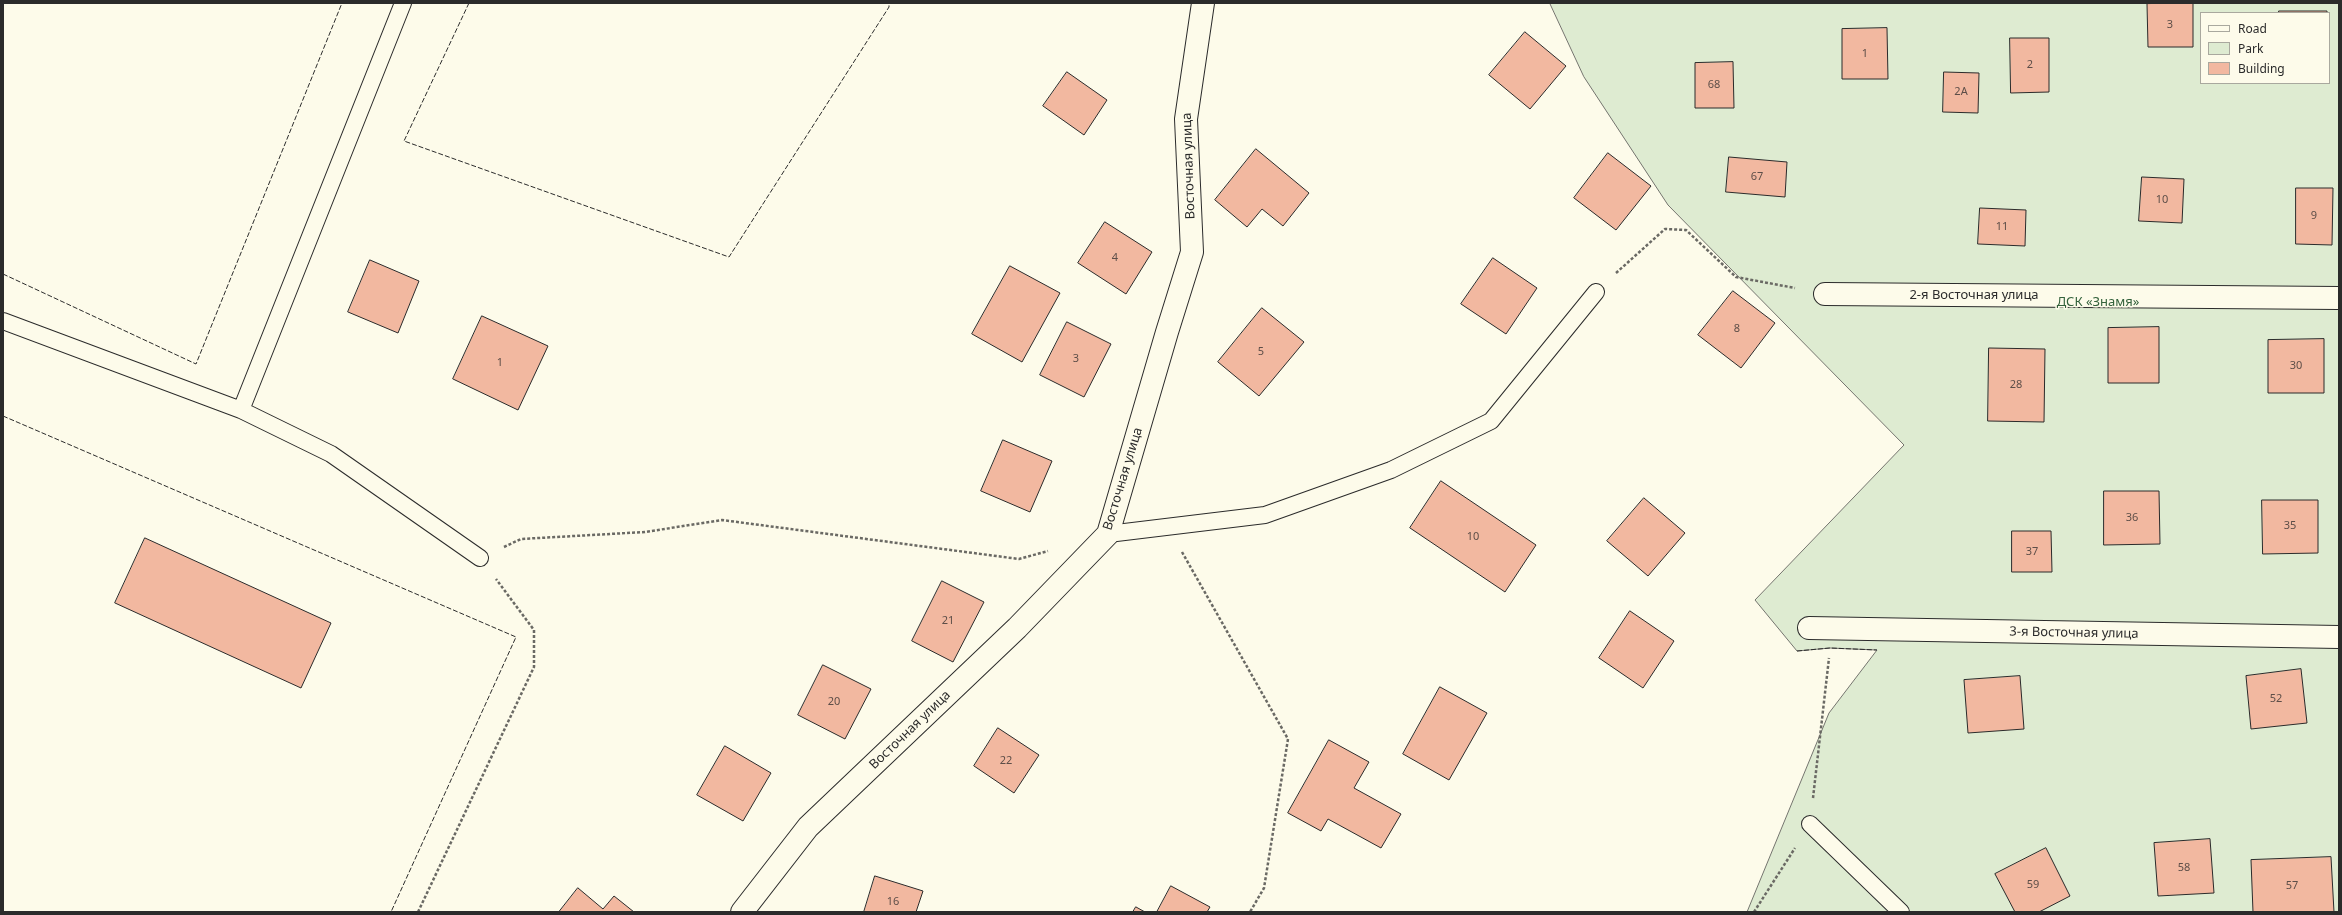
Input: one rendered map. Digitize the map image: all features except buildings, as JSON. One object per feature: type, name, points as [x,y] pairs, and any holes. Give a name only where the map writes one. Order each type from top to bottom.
[{"type":"street","name":"Восточная улица","points":[[742,912],[808,827],[1017,628],[1108,534],[1192,252],[1186,119],[1203,3]]},
{"type":"street","name":"2-я Восточная улица","points":[[1825,294],[2339,298]]},
{"type":"street","name":"3-я Восточная улица","points":[[1809,628],[2339,637]]},
{"type":"lane","points":[[241,410],[403,3]]},
{"type":"lane","points":[[1108,534],[1265,515],[1391,470],[1491,421],[1596,292]]},
{"type":"lane","points":[[3,321],[241,410],[331,454],[480,558]]},
{"type":"lane","points":[[1810,824],[1901,912]]},
{"type":"path","points":[[1596,292],[1665,229],[1686,230],[1736,277],[1825,294]]},
{"type":"path","points":[[418,912],[534,666],[534,630],[480,558],[521,539],[645,532],[722,520],[1019,559],[1056,549]]},
{"type":"path","points":[[1168,527],[1288,739],[1264,888],[1250,912]]},
{"type":"path","points":[[1754,912],[1810,824],[1832,628]]},
{"type":"green space","name":"ДСК «Знамя»","points":[[1550,3],[2339,3],[2339,912],[1747,912],[1829,713],[1877,650],[1830,648],[1797,651],[1755,600],[1904,445],[1668,205],[1584,77]]},
{"type":"fence","points":[[3,274],[196,364],[342,3]]},
{"type":"fence","points":[[469,3],[404,141],[729,257],[889,7],[889,3]]},
{"type":"fence","points":[[3,416],[516,637],[391,912]]},
{"type":"fence","points":[[1797,651],[1830,648],[1877,650]]}]
